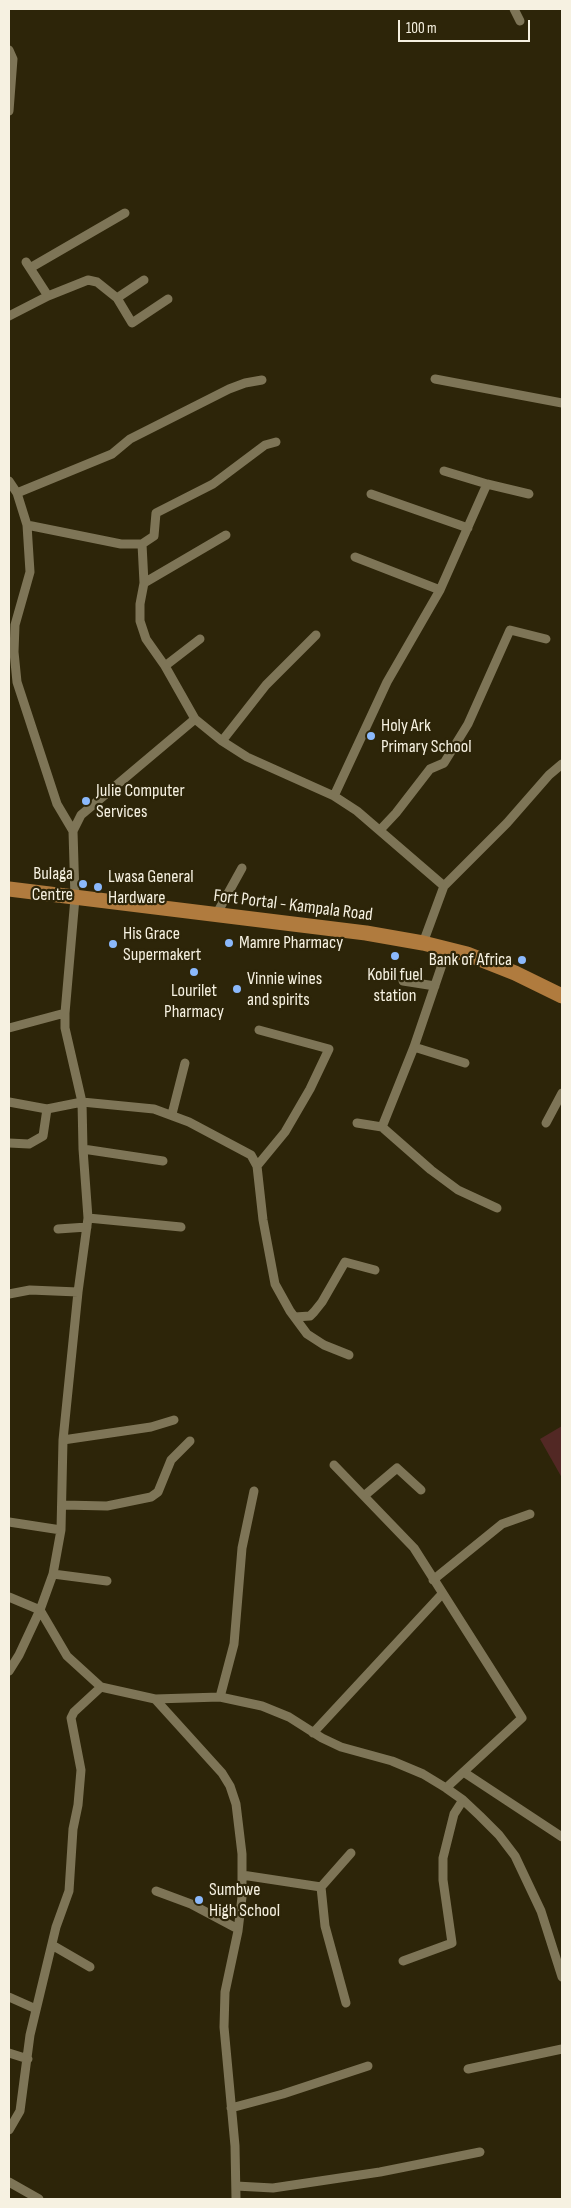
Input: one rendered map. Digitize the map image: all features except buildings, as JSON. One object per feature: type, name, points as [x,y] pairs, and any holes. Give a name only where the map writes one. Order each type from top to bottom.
[{"type":"main road","name":"Fort Portal - Kampala Road","points":[[9,889],[366,933],[423,943],[468,954],[515,972],[562,996]]},
{"type":"street","points":[[514,9],[520,21]]},
{"type":"street","points":[[9,50],[13,59],[9,111]]},
{"type":"street","points":[[48,296],[28,265],[125,213]]},
{"type":"street","points":[[9,316],[48,296],[93,280],[117,298],[132,323],[168,300]]},
{"type":"street","points":[[117,298],[144,280]]},
{"type":"street","points":[[435,379],[562,402]]},
{"type":"street","points":[[17,493],[112,454],[130,439],[229,389],[245,383],[262,380]]},
{"type":"street","points":[[27,525],[121,544],[142,544],[154,536],[156,513],[213,484],[265,445],[276,442]]},
{"type":"street","points":[[444,471],[530,494]]},
{"type":"street","points":[[9,481],[17,493],[27,525],[30,572],[15,625],[11,653],[17,682],[57,804],[73,831]]},
{"type":"street","points":[[334,796],[387,682],[440,590],[487,484]]},
{"type":"street","points":[[371,494],[468,528]]},
{"type":"street","points":[[144,583],[226,535]]},
{"type":"street","points":[[142,544],[144,583],[140,604],[140,621],[146,639],[165,666],[195,719],[222,741],[278,772],[334,796],[357,811],[444,886]]},
{"type":"street","points":[[355,557],[440,590]]},
{"type":"street","points":[[380,830],[396,813],[430,769],[444,763],[468,724],[510,630],[546,639]]},
{"type":"street","points":[[222,741],[266,685],[316,635]]},
{"type":"street","points":[[165,666],[200,639]]},
{"type":"street","points":[[9,1671],[19,1655],[40,1610],[53,1574],[61,1530],[63,1440],[78,1292],[88,1223],[82,1148],[82,1102],[65,1028],[75,898],[73,831],[81,815],[195,719]]},
{"type":"street","points":[[423,943],[444,886],[507,823],[549,775],[562,764]]},
{"type":"street","points":[[216,915],[242,868]]},
{"type":"street","points":[[382,1127],[414,1047],[447,950]]},
{"type":"street","points":[[403,981],[435,986]]},
{"type":"street","points":[[9,1028],[65,1013]]},
{"type":"street","points":[[257,1166],[285,1132],[310,1089],[329,1049],[258,1030]]},
{"type":"street","points":[[414,1047],[465,1063]]},
{"type":"street","points":[[172,1114],[185,1063]]},
{"type":"street","points":[[546,1123],[562,1092]]},
{"type":"street","points":[[9,1102],[47,1109],[82,1102],[145,1107],[172,1114],[230,1142],[251,1155],[257,1166],[271,1268],[275,1284],[307,1334],[324,1345],[349,1355]]},
{"type":"street","points":[[9,1143],[29,1144],[43,1136],[47,1109]]},
{"type":"street","points":[[357,1123],[382,1127],[458,1190],[497,1208]]},
{"type":"street","points":[[82,1148],[163,1161]]},
{"type":"street","points":[[58,1229],[88,1223],[181,1227]]},
{"type":"street","points":[[295,1317],[310,1316],[314,1312],[322,1302],[345,1262],[351,1262],[375,1270]]},
{"type":"street","points":[[9,1294],[30,1290],[78,1292]]},
{"type":"street","points":[[63,1440],[152,1427],[174,1420]]},
{"type":"street","points":[[62,1505],[107,1506],[152,1497],[158,1492],[172,1460],[190,1441]]},
{"type":"street","points":[[334,1465],[414,1548],[522,1718],[465,1773],[446,1788]]},
{"type":"street","points":[[364,1496],[397,1468],[421,1490]]},
{"type":"street","points":[[220,1697],[234,1644],[242,1548],[254,1492]]},
{"type":"street","points":[[433,1580],[502,1524],[530,1514]]},
{"type":"street","points":[[9,1522],[61,1530]]},
{"type":"street","points":[[53,1574],[107,1581]]},
{"type":"street","points":[[313,1732],[442,1594]]},
{"type":"street","points":[[9,1597],[40,1610],[67,1656],[101,1687],[155,1699],[220,1697],[262,1706],[289,1718],[341,1747],[392,1761],[423,1774],[446,1788],[463,1800],[499,1835],[515,1856],[541,1911],[562,1976]]},
{"type":"street","points":[[9,1652],[19,1655]]},
{"type":"street","points":[[9,2130],[20,2112],[30,2035],[52,1945],[69,1891],[73,1829],[78,1805],[81,1770],[71,1718],[74,1712],[101,1687]]},
{"type":"street","points":[[155,1699],[222,1773],[230,1786],[238,1818],[242,1875],[238,1928],[225,1992],[224,2026],[235,2146],[236,2199]]},
{"type":"street","points":[[465,1773],[562,1837]]},
{"type":"street","points":[[403,1960],[452,1943],[443,1880],[443,1858],[454,1814],[463,1800]]},
{"type":"street","points":[[346,2003],[325,1926],[321,1887],[350,1853]]},
{"type":"street","points":[[242,1875],[321,1887]]},
{"type":"street","points":[[156,1891],[191,1904],[238,1928]]},
{"type":"street","points":[[52,1945],[90,1967]]},
{"type":"street","points":[[9,1997],[36,2009]]},
{"type":"street","points":[[468,2069],[562,2049]]},
{"type":"street","points":[[9,2054],[28,2059]]},
{"type":"street","points":[[231,2108],[283,2094],[368,2066]]},
{"type":"street","points":[[236,2186],[273,2188],[380,2172],[480,2152]]},
{"type":"street","points":[[9,2182],[39,2199]]},
{"type":"shaded area","points":[[562,1426],[562,1478],[540,1439]]},
{"type":"place","name":"Holy Ark Primary School","points":[[371,736]]},
{"type":"place","name":"Julie Computer Services","points":[[86,801]]},
{"type":"place","name":"Bulaga Centre","points":[[83,884]]},
{"type":"place","name":"Lwasa General Hardware","points":[[98,887]]},
{"type":"place","name":"Mamre Pharmacy","points":[[229,943]]},
{"type":"place","name":"His Grace Supermakert","points":[[113,944]]},
{"type":"place","name":"Kobil fuel station","points":[[395,956]]},
{"type":"place","name":"Bank of Africa","points":[[522,960]]},
{"type":"place","name":"Lourilet Pharmacy","points":[[194,972]]},
{"type":"place","name":"Vinnie wines and spirits","points":[[237,989]]},
{"type":"place","name":"Sumbwe High School","points":[[199,1900]]}]
